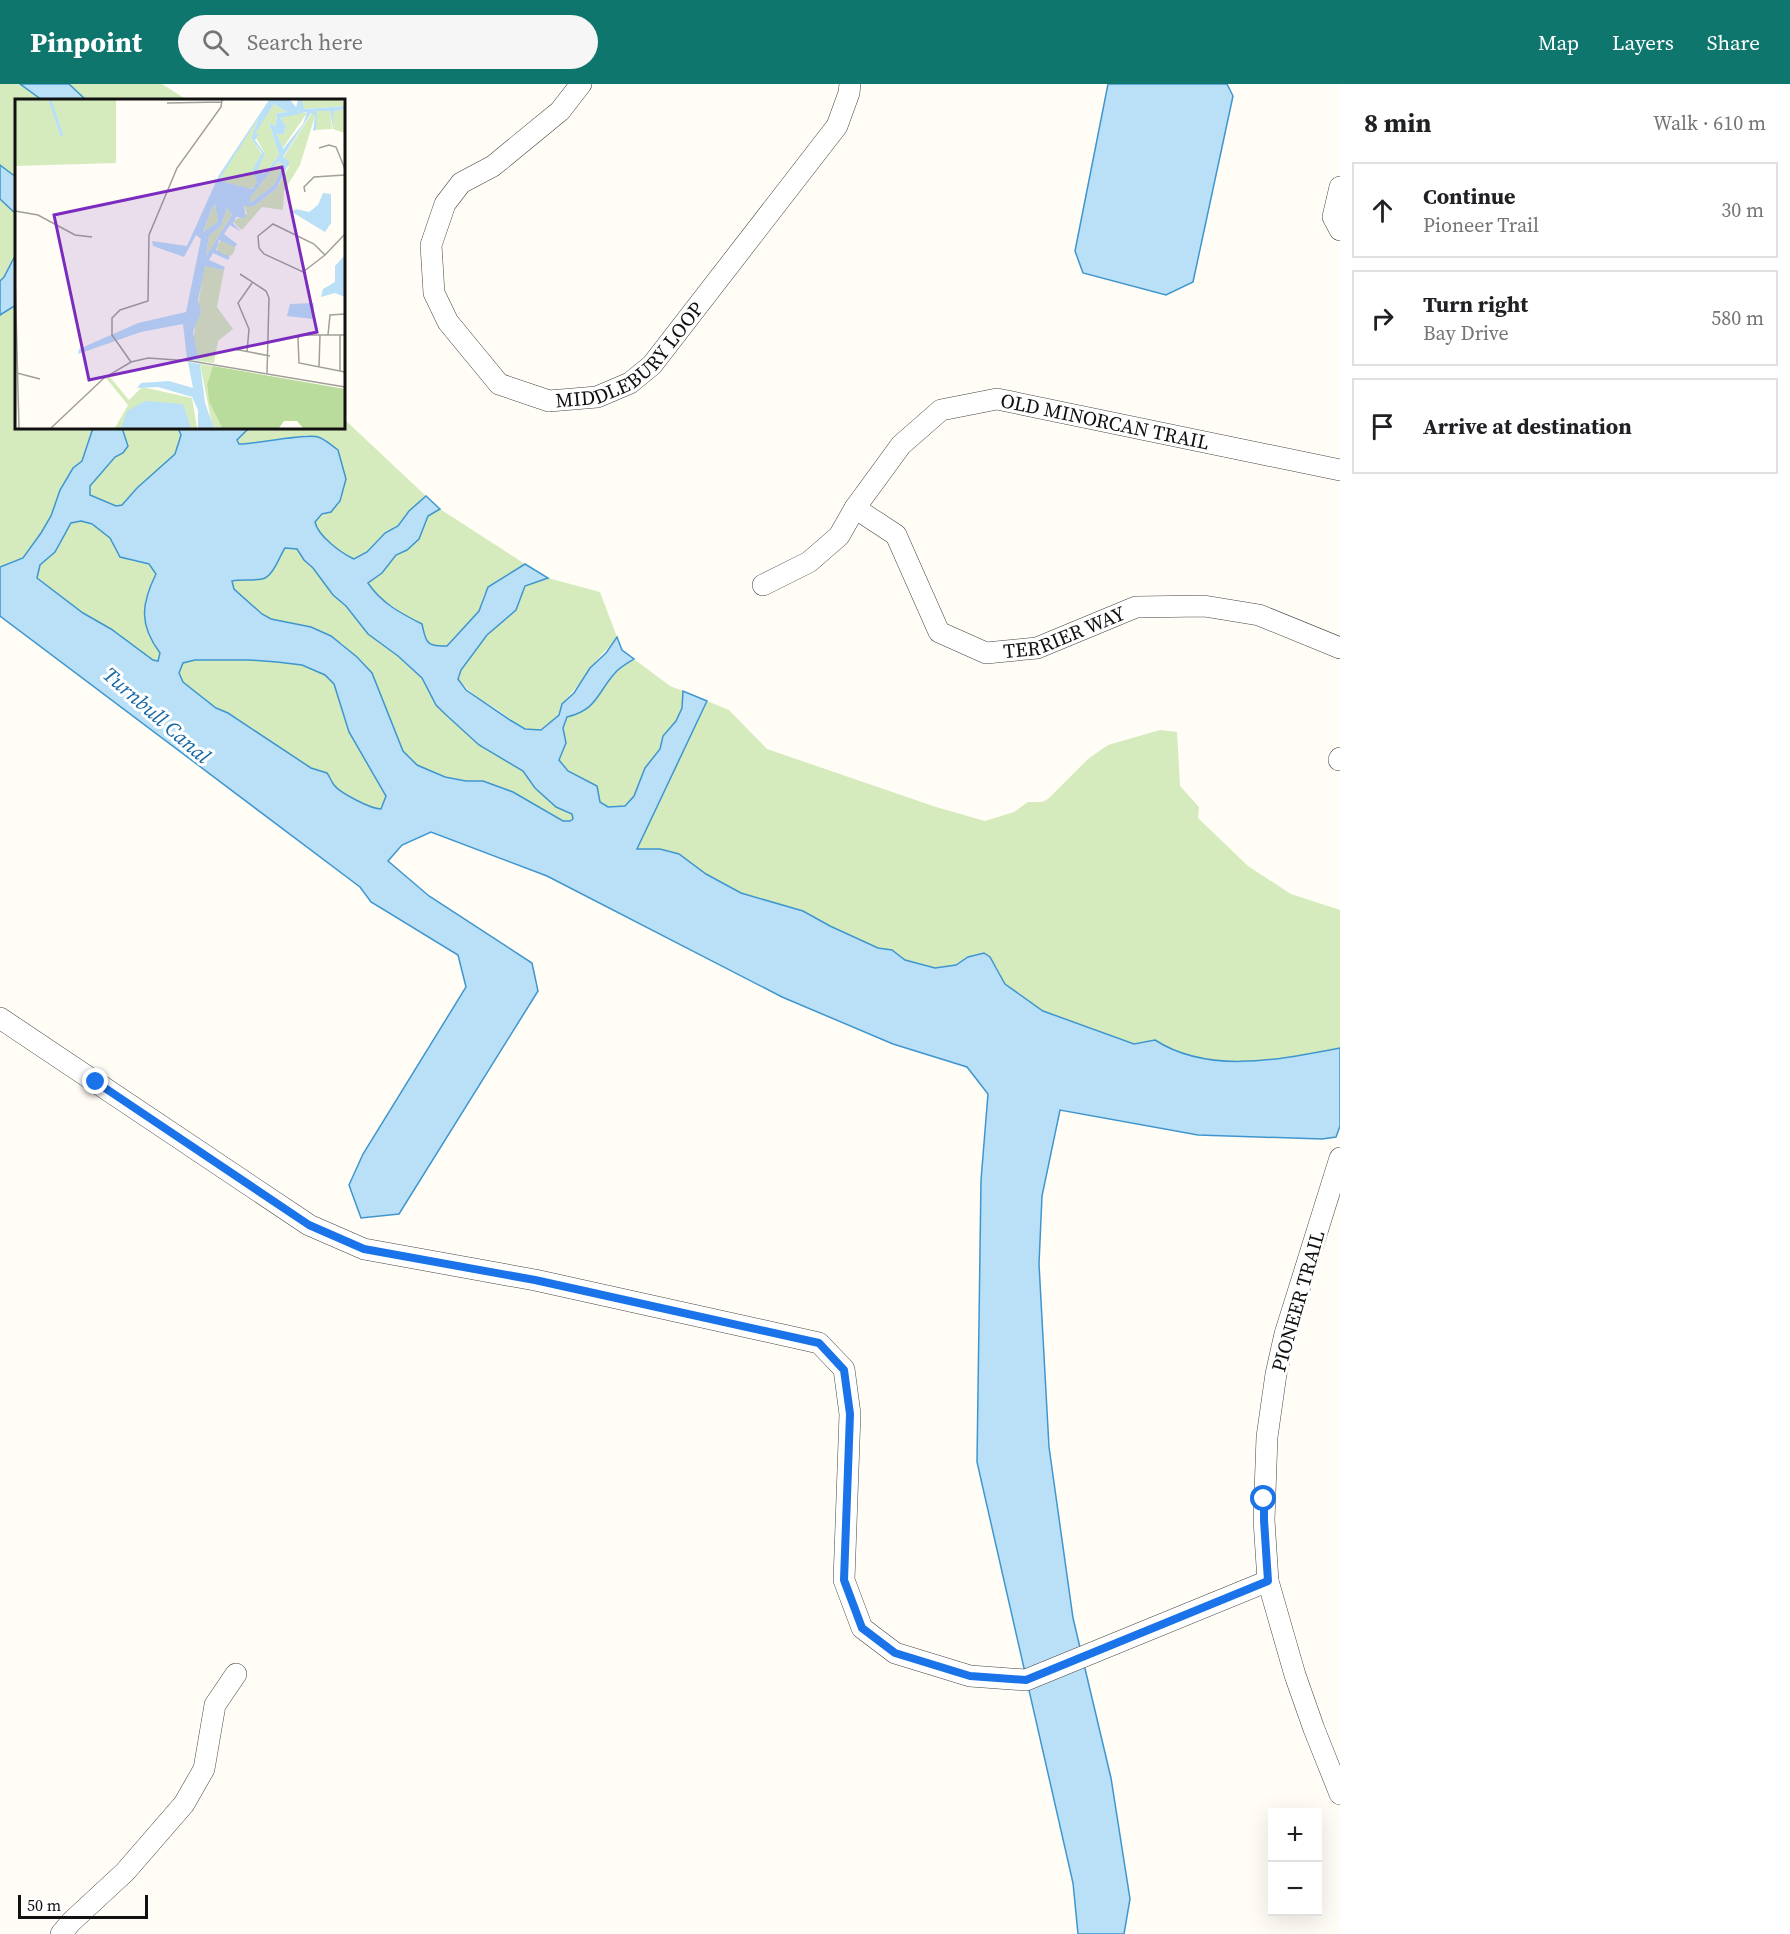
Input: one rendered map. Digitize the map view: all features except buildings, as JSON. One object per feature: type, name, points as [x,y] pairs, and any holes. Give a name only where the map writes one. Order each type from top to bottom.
[{"type":"street","name":"MIDDLEBURY LOOP","points":[[581,84],[560,111],[493,166],[461,183],[445,204],[430,245],[434,293],[448,322],[499,384],[549,401],[597,397],[630,382],[652,365],[837,126],[850,84]]},
{"type":"street","points":[[1340,187],[1333,218],[1340,230]]},
{"type":"street","name":"OLD MINORCAN TRAIL","points":[[763,585],[809,562],[839,536],[855,508],[901,445],[941,410],[997,399],[1340,470]]},
{"type":"street","name":"TERRIER WAY","points":[[855,508],[896,535],[939,632],[986,653],[1037,648],[1136,607],[1203,606],[1259,615],[1340,648]]},
{"type":"street","points":[[0,1017],[309,1225],[364,1249],[535,1280],[819,1343],[844,1370],[850,1414],[844,1580],[862,1628],[895,1653],[970,1676],[1026,1680],[1268,1581]]},
{"type":"street","name":"PIONEER TRAIL","points":[[1340,1158],[1285,1334],[1276,1374],[1267,1437],[1264,1520],[1268,1581],[1299,1686],[1340,1794]]},
{"type":"street","points":[[61,1934],[125,1872],[184,1804],[204,1769],[215,1705],[236,1674]]},
{"type":"green space","points":[[0,84],[20,84],[41,99],[15,99],[15,176],[0,165]]},
{"type":"green space","points":[[69,84],[162,84],[185,99],[85,99]]},
{"type":"green space","points":[[0,199],[15,213],[15,250],[11,267],[0,281]]},
{"type":"green space","points":[[15,306],[15,429],[93,429],[82,461],[73,468],[60,490],[51,516],[41,533],[23,558],[0,567],[0,315]]},
{"type":"green space","points":[[345,420],[426,496],[409,511],[398,526],[385,533],[367,552],[354,559],[325,538],[315,522],[340,501],[346,479],[308,435],[269,442],[238,444],[237,441],[248,429],[345,429]]},
{"type":"green space","points":[[123,429],[178,429],[181,435],[175,454],[137,488],[122,505],[116,506],[90,495],[90,486],[115,457],[123,453]]},
{"type":"green space","points":[[440,509],[525,564],[484,594],[479,611],[447,647],[436,647],[429,643],[408,617],[375,594],[368,583],[382,573],[396,555],[407,550],[419,539],[428,516]]},
{"type":"green space","points":[[81,521],[92,525],[108,536],[116,551],[134,562],[146,564],[156,574],[147,595],[144,614],[148,633],[160,653],[158,661],[153,660],[111,629],[83,613],[37,578],[40,565],[55,552],[71,523]]},
{"type":"green space","points":[[285,548],[297,549],[333,595],[346,606],[368,634],[398,656],[422,678],[436,705],[444,713],[479,745],[523,771],[535,788],[556,807],[572,814],[573,819],[563,821],[513,792],[483,781],[445,777],[417,765],[403,751],[372,673],[343,644],[311,627],[271,619],[234,589],[231,582],[261,579],[269,575]]},
{"type":"green space","points":[[548,578],[600,592],[617,637],[564,702],[552,723],[536,731],[525,729],[515,723],[473,693],[458,678],[461,670],[487,635],[516,610],[525,586]]},
{"type":"green space","points":[[634,659],[670,686],[683,691],[682,708],[676,722],[663,736],[660,749],[645,768],[634,796],[625,806],[608,807],[600,802],[597,786],[568,771],[559,759],[566,743],[563,729],[567,717],[577,714],[590,705],[617,671]]},
{"type":"green space","points":[[195,660],[277,662],[302,665],[325,675],[334,684],[349,732],[386,796],[381,809],[342,792],[334,785],[327,773],[311,768],[228,713],[216,708],[183,682],[179,673],[183,663]]},
{"type":"green space","points":[[707,701],[729,710],[767,749],[936,807],[985,821],[1014,812],[1028,802],[1042,802],[1048,799],[1088,759],[1108,745],[1160,730],[1177,732],[1180,786],[1199,807],[1198,818],[1248,866],[1291,894],[1340,910],[1340,1048],[1270,1060],[1222,1061],[1198,1058],[1176,1051],[1155,1040],[1134,1044],[1043,1011],[1005,984],[996,966],[968,957],[956,965],[935,968],[905,960],[892,950],[878,948],[803,911],[741,893],[706,874],[679,854],[636,849]]},
{"type":"water","points":[[20,84],[69,84],[85,99],[41,99]]},
{"type":"water","points":[[1108,84],[1227,84],[1233,96],[1193,282],[1166,295],[1083,273],[1075,251]]},
{"type":"water","points":[[0,165],[15,176],[15,213],[0,199]]},
{"type":"water","points":[[15,256],[15,306],[0,315],[0,281]]},
{"type":"water","name":"Turnbull Canal","points":[[93,429],[122,429],[128,446],[123,453],[115,457],[90,486],[90,495],[116,506],[122,505],[137,488],[175,454],[181,435],[178,429],[248,429],[237,440],[239,444],[304,436],[321,438],[338,450],[346,479],[340,501],[331,512],[322,514],[315,522],[325,538],[354,559],[367,552],[385,533],[398,526],[409,511],[426,496],[440,509],[428,516],[419,539],[407,550],[396,555],[382,573],[368,583],[386,602],[422,624],[426,639],[430,644],[447,646],[479,611],[488,587],[525,564],[548,578],[525,586],[516,610],[487,635],[461,670],[458,679],[466,690],[525,729],[541,730],[559,715],[562,704],[574,693],[590,668],[606,653],[617,637],[622,650],[634,659],[617,671],[591,705],[567,717],[563,728],[566,743],[559,760],[568,771],[597,786],[600,802],[608,807],[625,806],[634,796],[645,768],[660,749],[663,736],[676,721],[682,708],[683,691],[707,701],[637,849],[660,849],[679,854],[706,874],[741,893],[803,911],[878,948],[892,950],[905,960],[935,968],[956,965],[968,957],[984,953],[990,957],[1005,984],[1043,1011],[1134,1044],[1155,1040],[1176,1051],[1198,1058],[1222,1061],[1270,1060],[1340,1048],[1340,1126],[1336,1137],[1322,1139],[1198,1135],[1060,1110],[1042,1196],[1039,1264],[1049,1447],[1073,1618],[1111,1778],[1130,1899],[1124,1934],[1078,1934],[1073,1883],[977,1462],[981,1180],[988,1094],[967,1067],[893,1044],[782,997],[547,876],[431,832],[402,845],[388,861],[429,896],[532,963],[538,991],[399,1214],[361,1218],[349,1185],[363,1154],[466,987],[458,955],[371,902],[360,887],[0,616],[0,567],[23,558],[51,516],[60,490],[73,468],[82,461]],"holes":[[[81,521],[92,524],[110,538],[120,557],[149,564],[156,574],[147,595],[144,614],[148,633],[160,653],[158,661],[153,660],[111,629],[83,613],[37,578],[40,565],[55,552],[71,523]],[[285,548],[297,549],[333,595],[346,606],[368,634],[398,656],[422,678],[436,705],[444,713],[479,745],[523,771],[535,788],[556,807],[572,814],[573,819],[563,821],[513,792],[483,781],[445,777],[417,765],[403,751],[372,673],[357,657],[331,636],[311,627],[271,619],[234,589],[232,581],[258,580],[269,575]],[[195,660],[277,662],[302,665],[325,675],[334,684],[349,732],[386,796],[381,809],[349,796],[334,785],[327,773],[311,768],[228,713],[216,708],[183,682],[179,673],[183,663]]]},
{"type":"route","points":[[96,1082],[309,1225],[364,1249],[535,1280],[819,1343],[844,1370],[850,1414],[844,1580],[862,1628],[895,1653],[970,1676],[1026,1680],[1268,1581],[1264,1499]]}]
